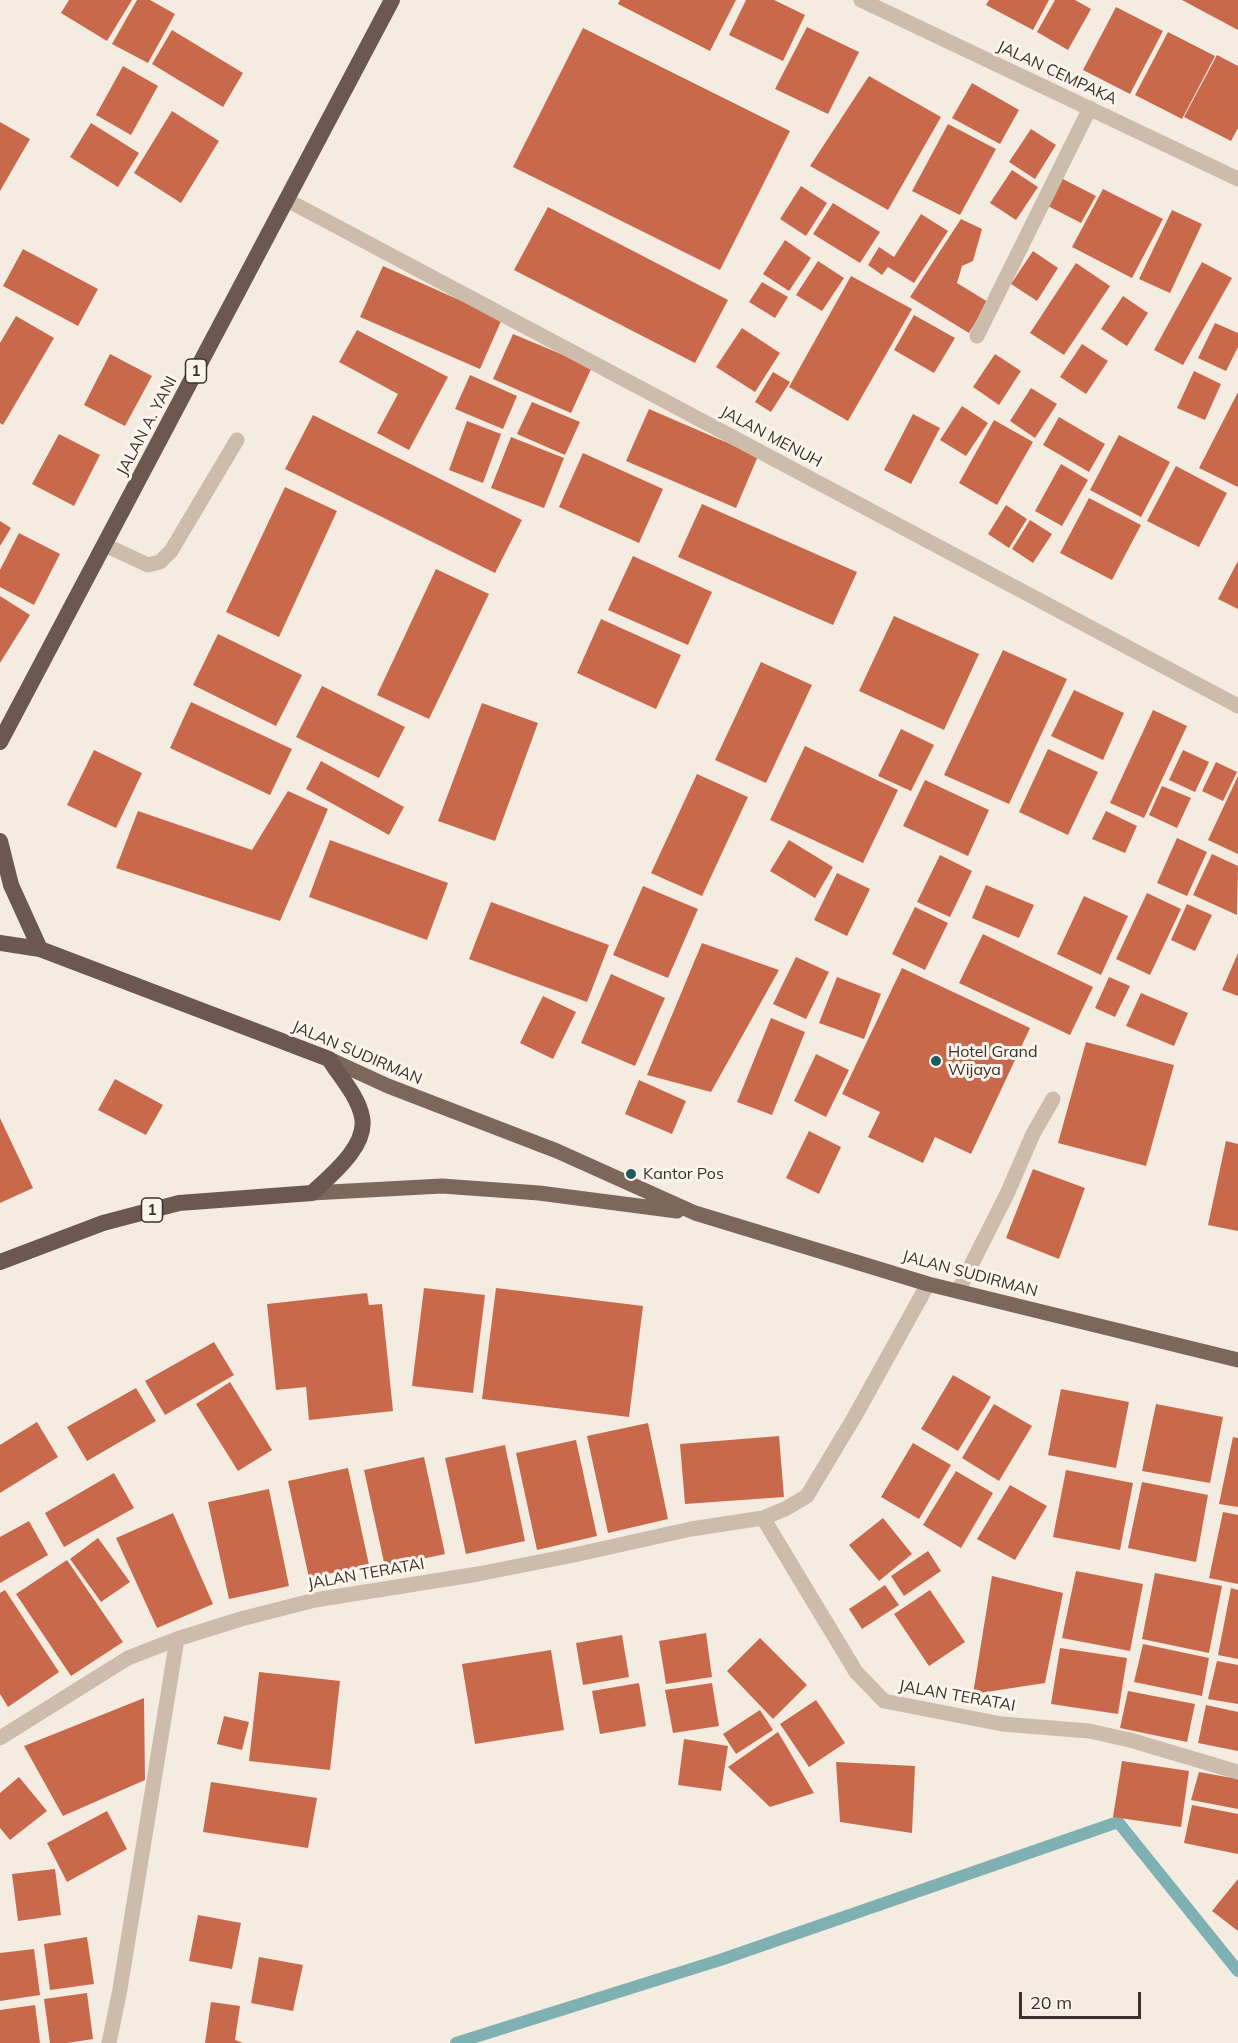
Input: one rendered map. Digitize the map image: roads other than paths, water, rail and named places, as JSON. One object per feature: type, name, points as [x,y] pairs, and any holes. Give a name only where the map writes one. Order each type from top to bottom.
[{"type":"highway","name":"JALAN A. YANI","points":[[0,742],[287,200],[387,2]]},
{"type":"highway","points":[[0,841],[11,885],[40,949]]},
{"type":"highway","name":"JALAN SUDIRMAN","points":[[0,943],[40,949],[329,1059]]},
{"type":"highway","points":[[312,1193],[350,1156],[363,1129],[363,1118],[357,1102],[329,1059]]},
{"type":"highway","name":"JALAN SUDIRMAN","points":[[0,1262],[53,1240],[103,1223],[179,1203],[312,1193]]},
{"type":"main road","name":"JALAN SUDIRMAN","points":[[329,1059],[388,1086],[557,1151],[695,1213],[928,1284],[1238,1360]]},
{"type":"main road","name":"JALAN SUDIRMAN","points":[[312,1193],[442,1186],[539,1193],[695,1213]]},
{"type":"street","name":"JALAN CEMPAKA","points":[[861,0],[1238,179]]},
{"type":"street","points":[[977,336],[1090,108]]},
{"type":"street","name":"JALAN MENUH","points":[[287,200],[1238,706]]},
{"type":"street","points":[[105,545],[148,565],[160,562],[171,551],[237,440]]},
{"type":"street","points":[[958,1291],[1007,1194],[1033,1134],[1053,1099]]},
{"type":"street","name":"JALAN TERATAI","points":[[0,1738],[128,1658],[177,1639],[241,1619],[315,1600],[478,1574],[691,1529],[763,1518],[785,1509],[807,1496],[855,1416],[928,1284]]},
{"type":"street","name":"JALAN TERATAI","points":[[763,1518],[856,1671],[884,1701],[1002,1724],[1089,1731],[1130,1740],[1238,1772]]},
{"type":"street","points":[[109,2043],[120,1989],[177,1639]]},
{"type":"waterway","points":[[456,2043],[720,1960],[1118,1822],[1238,1971]]},
{"type":"place","name":"Hotel Grand Wijaya","points":[[936,1061]]},
{"type":"place","name":"Kantor Pos","points":[[631,1174]]}]
